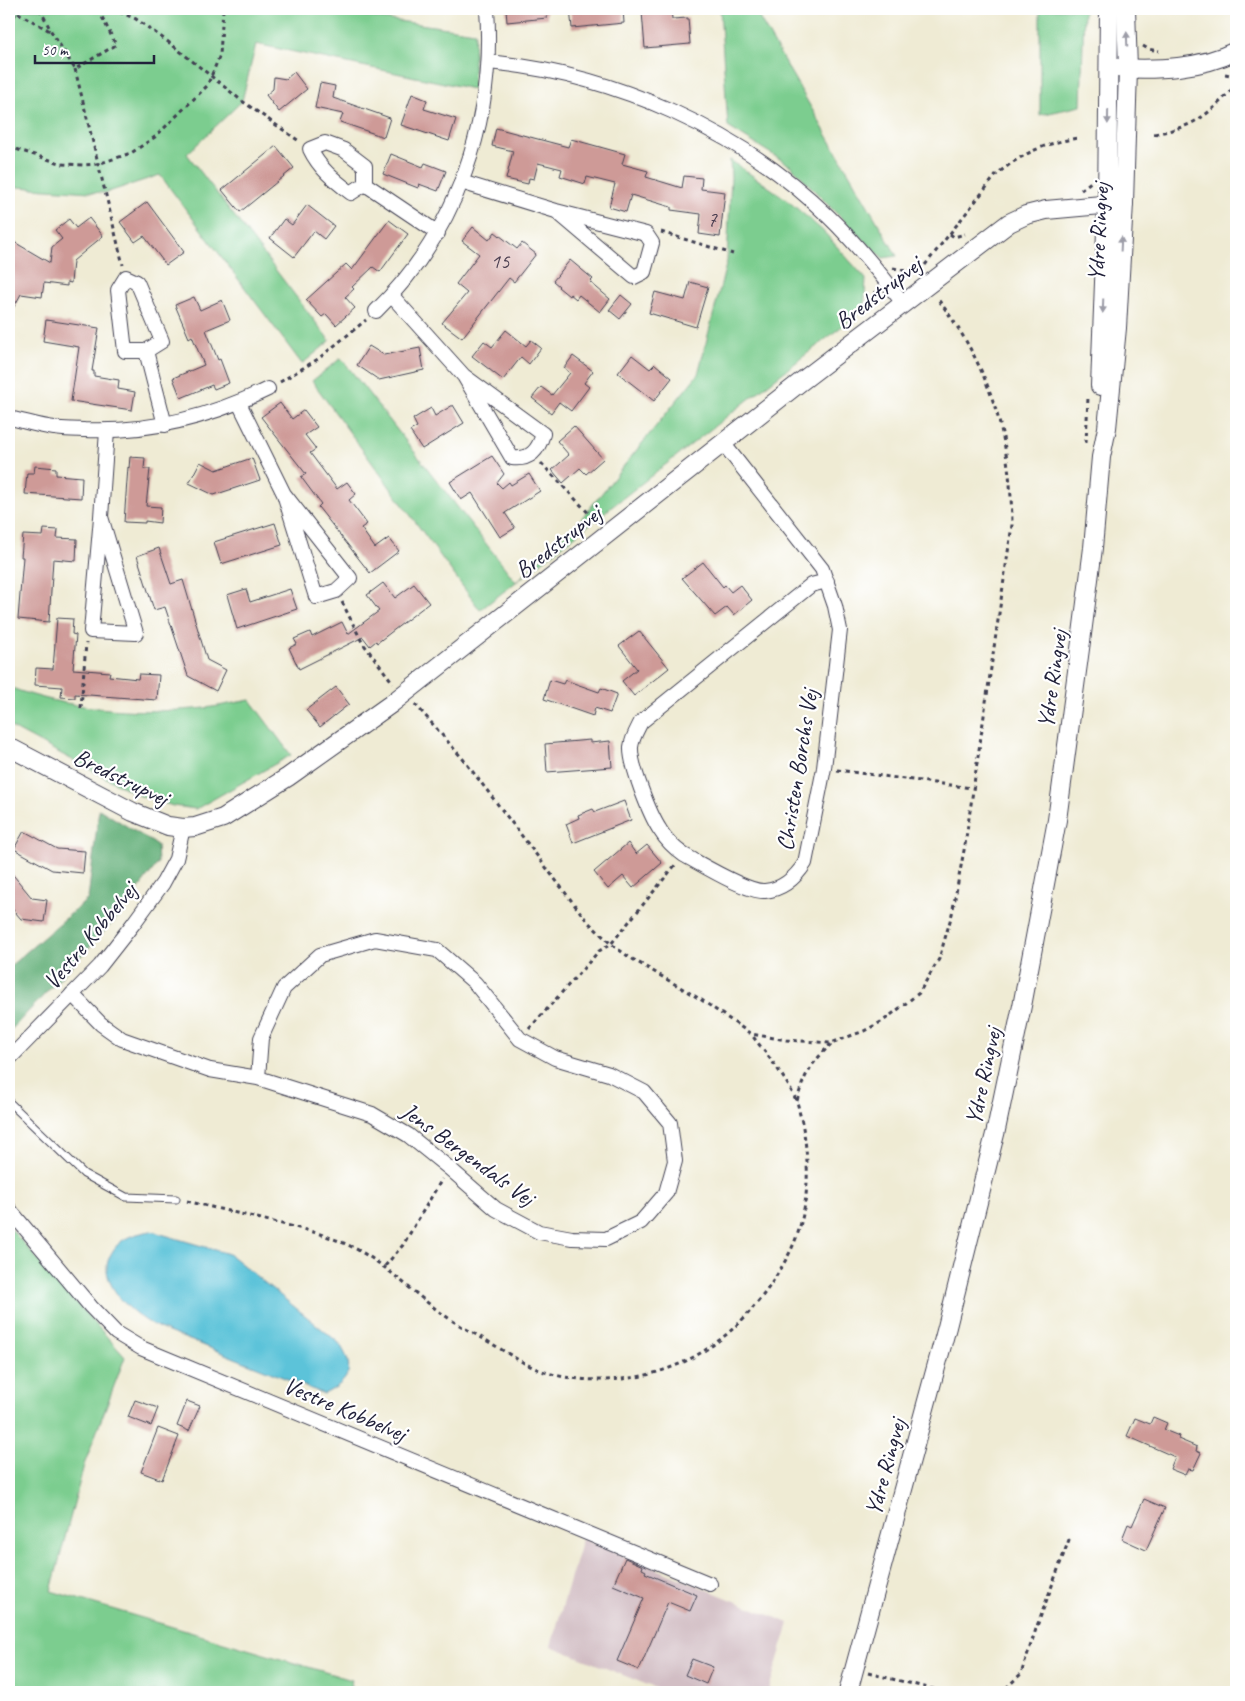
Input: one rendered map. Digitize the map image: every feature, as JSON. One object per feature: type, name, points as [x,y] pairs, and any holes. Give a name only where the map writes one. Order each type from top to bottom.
[{"type":"street","points":[[376,311],[392,296],[438,234],[473,150],[488,62],[487,9]]},
{"type":"street","name":"Ydre Ringvej","points":[[848,1692],[954,1300],[996,1130],[1049,866],[1070,732],[1093,548],[1101,457],[1099,430],[1109,205],[1109,9]]},
{"type":"street","name":"Ydre Ringvej","points":[[1109,205],[1128,69],[1126,9]]},
{"type":"street","points":[[1109,68],[1176,67],[1200,64],[1221,59],[1236,51]]},
{"type":"street","points":[[488,62],[511,64],[594,83],[639,97],[708,129],[739,148],[804,194],[829,217],[882,275],[903,303]]},
{"type":"street","points":[[325,143],[344,150],[366,166],[364,184],[351,193],[316,162],[310,149],[325,143]]},
{"type":"street","points":[[461,182],[556,211],[646,234],[652,243],[644,272],[634,277],[556,211]]},
{"type":"street","points":[[364,184],[438,234]]},
{"type":"street","name":"Bredstrupvej","points":[[9,747],[133,812],[168,826],[183,828],[206,825],[223,818],[288,777],[383,709],[903,303],[1009,223],[1026,215],[1046,210],[1109,205]]},
{"type":"street","points":[[126,278],[137,282],[162,342],[146,351],[125,350],[118,290],[126,278]]},
{"type":"street","points":[[392,296],[464,376],[542,434],[539,446],[532,454],[522,459],[512,458],[464,376]]},
{"type":"street","points":[[146,351],[165,425]]},
{"type":"street","points":[[9,418],[55,428],[107,431],[165,425],[206,415],[239,403],[268,389]]},
{"type":"street","points":[[239,403],[284,494],[316,597],[336,591],[350,578],[284,494]]},
{"type":"street","points":[[101,517],[136,632],[91,631],[107,431]]},
{"type":"street","name":"Christen Borchs Vej","points":[[723,443],[822,569],[827,582],[835,606],[840,630],[824,768],[805,863],[797,875],[788,883],[765,891],[749,888],[684,855],[666,840],[654,819],[633,763],[631,746],[634,735],[642,722],[811,585],[827,582]]},
{"type":"street","name":"Vestre Kobbelvej","points":[[9,1059],[100,966],[133,924],[163,883],[176,859],[183,828]]},
{"type":"street","name":"Jens Bergendals Vej","points":[[72,994],[101,1024],[122,1039],[210,1070],[258,1078],[372,1114],[408,1135],[496,1209],[539,1232],[572,1238],[606,1239],[641,1222],[666,1193],[675,1161],[670,1124],[644,1092],[609,1074],[555,1058],[520,1039],[475,983],[438,950],[375,939],[320,956],[284,988],[261,1038],[258,1078]]},
{"type":"street","name":"Vestre Kobbelvej","points":[[9,1209],[103,1320],[116,1333],[141,1348],[710,1584]]},
{"type":"lane","points":[[9,1102],[84,1174],[126,1197],[176,1199]]},
{"type":"path","points":[[11,9],[51,31]]},
{"type":"path","points":[[40,9],[51,31],[75,69],[126,278]]},
{"type":"path","points":[[75,69],[116,45],[98,9]]},
{"type":"path","points":[[112,9],[136,19],[171,44],[242,101],[310,149]]},
{"type":"path","points":[[9,146],[63,164],[84,166],[98,164],[131,153],[155,137],[207,86],[220,55],[223,9]]},
{"type":"path","points":[[9,24],[16,13]]},
{"type":"path","points":[[1154,134],[1185,127],[1198,121],[1209,113],[1236,85]]},
{"type":"path","points":[[877,311],[874,282],[893,268],[918,272],[921,270],[997,174],[1011,163],[1044,145],[1078,138]]},
{"type":"path","points":[[1096,178],[1109,205]]},
{"type":"path","points":[[649,238],[661,232],[733,254]]},
{"type":"path","points":[[268,389],[318,359],[376,311]]},
{"type":"path","points":[[1086,445],[1089,392]]},
{"type":"path","points":[[532,454],[601,526]]},
{"type":"path","points":[[336,591],[362,642],[396,687]]},
{"type":"path","points":[[81,708],[86,637],[91,631]]},
{"type":"path","points":[[824,768],[972,788]]},
{"type":"path","points":[[520,1039],[599,951],[611,944],[684,855]]},
{"type":"path","points":[[176,1199],[301,1228],[346,1244],[385,1266],[446,1316],[519,1360],[543,1371],[581,1380],[622,1380],[657,1373],[689,1360],[721,1340],[746,1315],[773,1282],[791,1250],[803,1216],[807,1182],[804,1134],[797,1101],[778,1070],[751,1034]]},
{"type":"path","points":[[797,1101],[803,1080],[813,1062],[831,1043]]},
{"type":"path","points":[[385,1266],[403,1245],[422,1210],[449,1168]]},
{"type":"path","points":[[999,1692],[1005,1690],[1021,1674],[1070,1537]]},
{"type":"path","points":[[875,1675],[945,1692]]},
{"type":"shaded area","points":[[582,1539],[789,1623],[768,1692],[665,1692],[551,1646]]},
{"type":"green space","points":[[9,9],[315,9],[475,32],[473,89],[256,44],[242,101],[187,154],[330,341],[302,364],[160,175],[105,193],[17,187],[9,183]]},
{"type":"green space","points":[[720,9],[754,9],[897,256],[883,258],[791,166],[728,127]]},
{"type":"green space","points":[[1040,9],[1084,9],[1081,106],[1040,115]]},
{"type":"green space","points":[[730,160],[786,199],[823,231],[866,279],[864,309],[516,582],[581,519],[698,374],[727,261],[731,177]]},
{"type":"green space","points":[[341,358],[516,582],[480,610],[312,381]]},
{"type":"green space","points":[[9,687],[76,705],[124,710],[147,711],[215,707],[250,700],[291,755],[196,809],[173,806],[138,795],[9,726]]},
{"type":"green space","points":[[99,809],[157,845],[158,863],[116,919],[9,1032],[9,967],[88,899]]},
{"type":"green space","points":[[9,1227],[125,1357],[84,1465],[51,1591],[352,1680],[349,1692],[9,1692]]},
{"type":"water","points":[[151,1231],[229,1254],[338,1342],[344,1351],[349,1366],[345,1378],[340,1384],[324,1394],[168,1332],[138,1315],[126,1305],[111,1284],[107,1269],[108,1261],[115,1248],[125,1239]]},
{"type":"building","points":[[506,9],[547,9],[547,18],[507,22]]},
{"type":"building","points":[[570,9],[623,9],[624,23],[572,28]]},
{"type":"building","points":[[671,9],[672,19],[688,18],[690,44],[645,48],[642,12]]},
{"type":"building","points":[[294,72],[307,89],[279,112],[266,95],[273,89],[274,77],[286,79]]},
{"type":"building","points":[[320,83],[335,86],[333,98],[390,118],[384,137],[340,122],[343,114],[315,108]]},
{"type":"building","points":[[412,94],[427,100],[424,109],[456,119],[449,141],[401,125]]},
{"type":"building","points":[[496,128],[568,147],[571,139],[625,154],[622,164],[648,171],[646,177],[682,188],[684,176],[702,178],[701,189],[725,192],[720,237],[699,234],[701,214],[671,210],[671,207],[631,195],[626,212],[609,207],[615,184],[587,177],[585,184],[560,176],[562,169],[538,163],[534,179],[529,178],[528,184],[506,179],[513,151],[492,146]]},
{"type":"building","points":[[276,146],[294,168],[240,212],[222,190]]},
{"type":"building","points":[[391,154],[423,167],[425,163],[446,171],[438,191],[419,184],[418,188],[383,174]]},
{"type":"building","points":[[147,202],[184,252],[166,265],[144,236],[135,242],[120,222]]},
{"type":"building","points":[[307,205],[334,226],[324,239],[314,231],[294,257],[270,238],[284,219],[292,225]]},
{"type":"building","points":[[89,218],[103,236],[73,261],[71,283],[67,282],[67,286],[44,283],[42,297],[21,294],[9,316],[9,239],[50,263],[52,247],[62,239],[55,230],[69,219],[76,228]]},
{"type":"building","points":[[389,220],[408,234],[380,272],[373,267],[352,287],[354,289],[345,297],[355,308],[336,325],[326,314],[322,317],[306,300],[346,264],[352,270]]},
{"type":"building","points":[[473,227],[489,240],[495,232],[517,249],[522,243],[536,254],[514,282],[509,278],[462,338],[442,323],[467,293],[456,284],[479,254],[462,241]]},
{"type":"building","points":[[570,260],[593,279],[590,282],[610,299],[600,312],[579,295],[576,299],[570,294],[569,296],[553,281]]},
{"type":"building","points":[[690,282],[708,287],[696,327],[649,313],[655,292],[685,300]]},
{"type":"building","points":[[621,295],[632,304],[620,319],[609,310]]},
{"type":"building","points":[[194,297],[200,310],[222,300],[230,320],[206,330],[229,383],[214,389],[212,385],[181,398],[173,378],[204,365],[192,336],[189,338],[175,305]]},
{"type":"building","points":[[46,320],[99,328],[92,371],[94,371],[94,376],[119,380],[118,389],[135,392],[132,410],[71,401],[79,347],[43,341]]},
{"type":"building","points":[[506,330],[526,346],[531,340],[541,348],[529,364],[521,357],[503,380],[472,356],[484,341],[492,347]]},
{"type":"building","points":[[369,346],[384,355],[420,348],[424,370],[379,380],[357,365]]},
{"type":"building","points":[[632,355],[650,369],[655,364],[672,378],[654,401],[618,373]]},
{"type":"building","points":[[573,356],[593,371],[584,383],[589,387],[571,411],[559,402],[551,413],[532,398],[541,387],[552,395],[570,373],[564,368]]},
{"type":"building","points":[[280,403],[292,419],[304,410],[317,427],[305,435],[316,449],[310,453],[337,489],[347,482],[356,494],[349,500],[367,524],[361,528],[375,548],[389,538],[399,551],[370,573],[318,507],[321,504],[301,477],[306,474],[261,417]]},
{"type":"building","points":[[453,405],[464,423],[422,449],[410,431],[417,427],[413,419],[431,408],[435,416]]},
{"type":"building","points":[[574,426],[603,459],[586,474],[580,468],[563,483],[552,470],[569,455],[557,441]]},
{"type":"building","points":[[492,456],[504,474],[497,483],[502,488],[509,482],[511,485],[529,474],[540,491],[505,513],[515,528],[500,537],[472,493],[461,500],[450,482]]},
{"type":"building","points":[[130,457],[145,458],[144,469],[150,469],[146,506],[161,507],[160,523],[145,521],[145,523],[124,522]]},
{"type":"building","points":[[252,458],[260,480],[214,495],[189,483],[200,462],[216,470]]},
{"type":"building","points":[[35,466],[56,468],[56,475],[82,477],[81,498],[25,494],[27,473],[34,473]]},
{"type":"building","points":[[275,523],[282,545],[221,564],[214,542]]},
{"type":"building","points":[[44,529],[58,530],[57,538],[77,539],[76,561],[53,559],[49,622],[18,619],[23,535],[43,536]]},
{"type":"building","points":[[159,548],[171,584],[183,580],[207,660],[226,670],[216,691],[188,676],[165,607],[154,610],[137,556]]},
{"type":"building","points":[[703,562],[723,587],[725,585],[731,592],[740,585],[752,600],[734,615],[727,607],[715,616],[682,578]]},
{"type":"building","points":[[383,583],[395,598],[414,584],[429,603],[377,643],[376,641],[370,646],[363,637],[299,669],[289,648],[297,644],[294,639],[310,632],[312,637],[342,622],[348,634],[379,611],[367,595]]},
{"type":"building","points":[[246,589],[250,602],[290,589],[297,609],[237,629],[227,595]]},
{"type":"building","points":[[57,618],[73,619],[72,634],[76,635],[73,669],[110,672],[109,676],[138,679],[139,674],[159,675],[157,700],[75,694],[75,698],[61,697],[62,687],[35,685],[36,668],[53,669]]},
{"type":"building","points":[[639,631],[669,668],[634,696],[622,681],[637,669],[619,646]]},
{"type":"building","points":[[550,680],[563,684],[565,680],[599,692],[601,688],[617,694],[610,713],[595,708],[593,716],[544,699]]},
{"type":"building","points":[[336,687],[349,704],[320,727],[306,710]]},
{"type":"building","points":[[590,740],[590,743],[610,741],[612,767],[547,772],[545,744]]},
{"type":"building","points":[[624,801],[631,820],[573,843],[566,824],[579,818],[578,815],[593,809],[595,812]]},
{"type":"building","points":[[24,831],[57,849],[85,851],[83,873],[52,870],[14,849]]},
{"type":"building","points":[[628,843],[636,854],[647,845],[662,863],[633,888],[623,876],[608,889],[594,872]]},
{"type":"building","points":[[9,870],[32,898],[47,900],[44,922],[21,919],[9,905]]},
{"type":"building","points":[[135,1400],[158,1408],[151,1426],[128,1417]]},
{"type":"building","points":[[187,1401],[200,1406],[189,1431],[177,1426]]},
{"type":"building","points":[[1153,1417],[1167,1423],[1164,1430],[1179,1436],[1178,1439],[1197,1447],[1196,1451],[1201,1453],[1193,1470],[1188,1469],[1185,1475],[1170,1469],[1175,1457],[1127,1436],[1135,1418],[1150,1424]]},
{"type":"building","points":[[158,1428],[179,1436],[162,1480],[141,1472]]},
{"type":"building","points":[[1144,1499],[1165,1508],[1146,1550],[1122,1539],[1128,1524],[1132,1526]]},
{"type":"building","points":[[625,1558],[643,1566],[642,1569],[646,1571],[645,1573],[697,1595],[690,1611],[668,1602],[639,1670],[617,1661],[644,1598],[613,1585]]},
{"type":"building","points":[[692,1659],[713,1667],[706,1684],[685,1675]]}]
